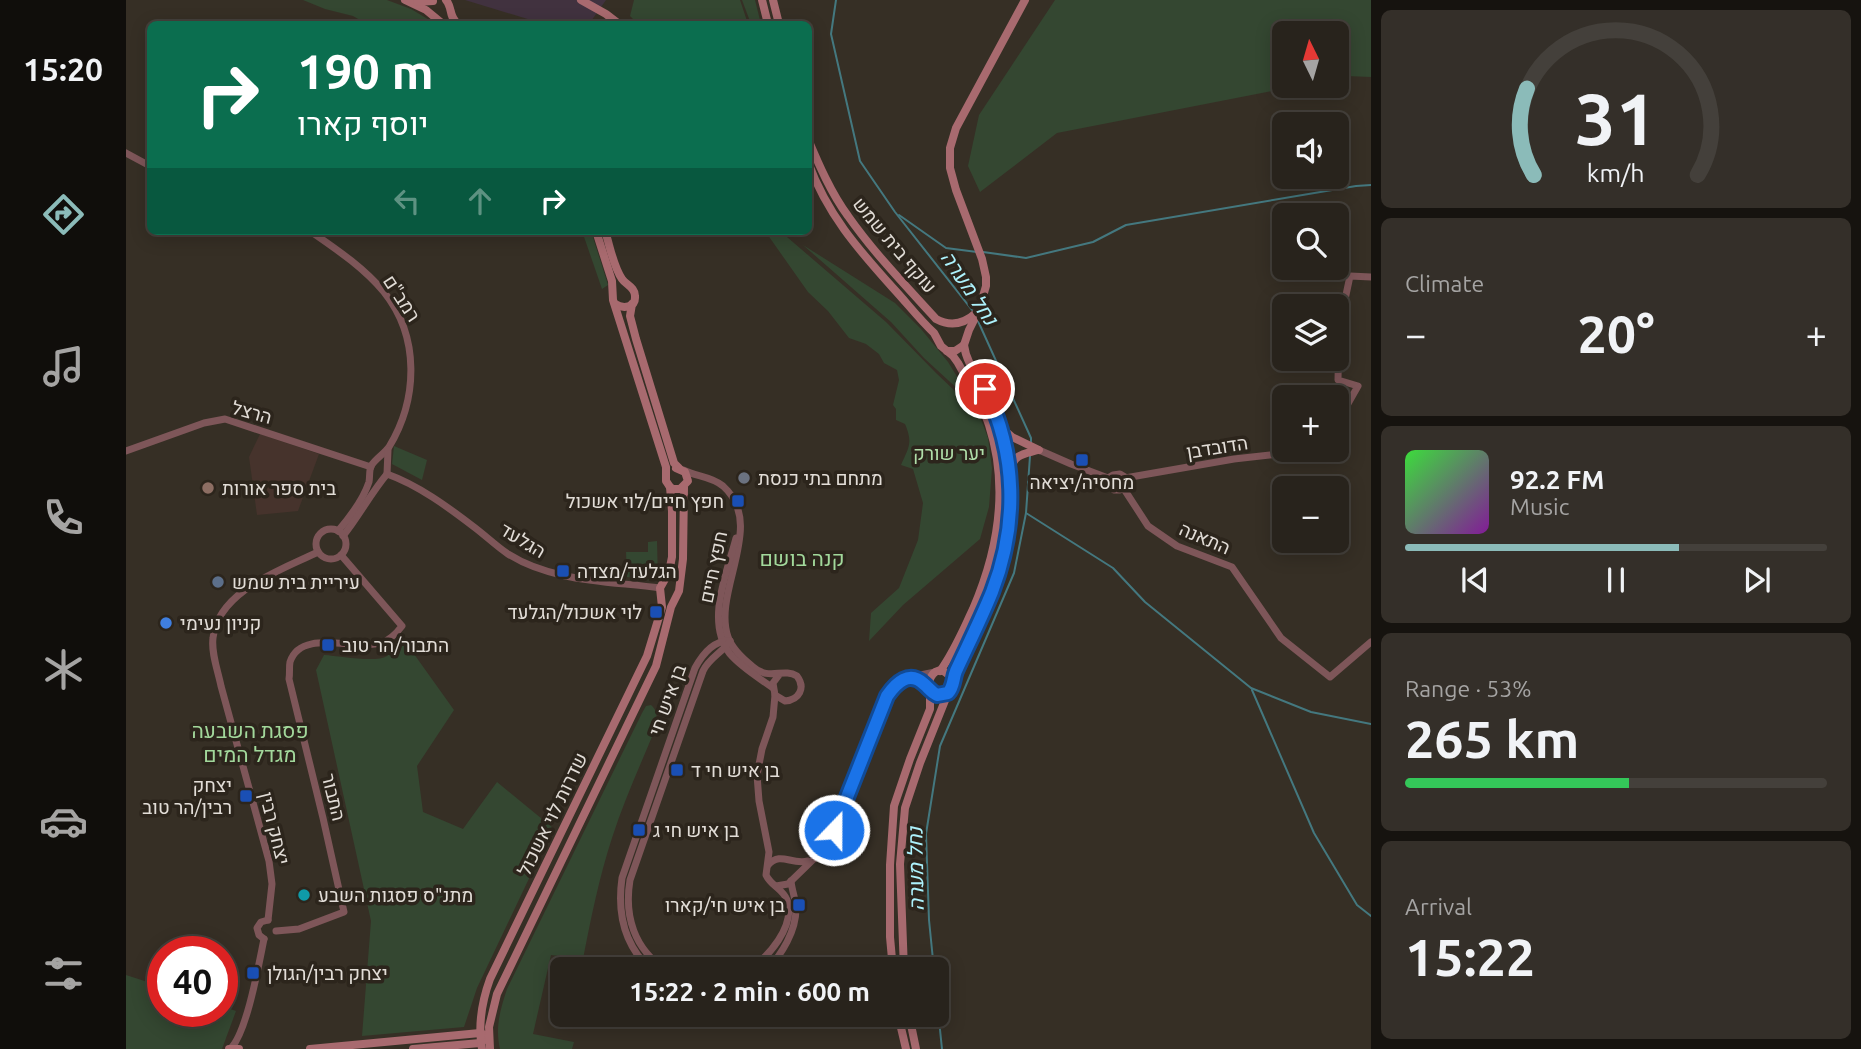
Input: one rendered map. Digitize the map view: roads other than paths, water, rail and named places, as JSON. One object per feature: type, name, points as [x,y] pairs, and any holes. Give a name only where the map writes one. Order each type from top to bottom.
[{"type":"main road","points":[[406,0],[420,3],[433,0]]},
{"type":"main road","points":[[406,0],[419,5],[440,21]]},
{"type":"main road","points":[[433,0],[429,6],[433,15]]},
{"type":"main road","points":[[581,0],[615,21]]},
{"type":"main road","points":[[762,0],[767,21]]},
{"type":"main road","points":[[774,0],[778,21]]},
{"type":"main road","points":[[947,351],[955,351],[965,341],[986,286],[985,269],[953,178],[948,158],[950,148],[956,128],[1026,0]]},
{"type":"main road","points":[[433,15],[444,17],[449,4]]},
{"type":"main road","points":[[449,4],[455,21]]},
{"type":"main road","name":"עוקף בית שמש","points":[[812,148],[839,202],[858,229],[936,319],[953,324]]},
{"type":"main road","name":"עוקף בית שמש","points":[[812,171],[837,221],[861,253],[938,339]]},
{"type":"main road","points":[[597,235],[612,281],[612,296],[670,487],[673,557],[661,591],[670,598],[676,596],[679,591],[683,559],[685,486],[688,478],[674,463],[630,316],[635,292],[620,276],[606,235]]},
{"type":"main road","points":[[613,292],[617,287],[627,285]]},
{"type":"main road","points":[[615,304],[624,307],[632,304]]},
{"type":"main road","points":[[892,957],[890,865],[894,806],[930,709],[928,680],[938,672],[953,652],[982,587],[993,551],[999,516],[997,459],[989,425],[966,377],[938,339],[942,327],[971,318],[979,310]]},
{"type":"main road","points":[[953,324],[964,329],[967,358],[994,408],[1005,440],[1010,475]]},
{"type":"main road","points":[[1001,427],[1012,437],[1039,450]]},
{"type":"main road","points":[[904,957],[900,864],[905,808],[920,763],[952,687],[952,680],[992,590],[1004,553],[1010,517],[1011,465],[1018,456],[1039,450]]},
{"type":"main road","points":[[667,474],[672,469],[681,469]]},
{"type":"main road","points":[[670,487],[677,489],[685,486]]},
{"type":"main road","points":[[665,580],[675,580],[679,585]]},
{"type":"main road","name":"שדרות לוי אשכול","points":[[490,1049],[480,1033],[485,997],[494,971],[647,656],[662,607],[661,591]]},
{"type":"main road","name":"שדרות לוי אשכול","points":[[484,1043],[505,976],[650,681],[676,596]]},
{"type":"main road","points":[[938,672],[949,675],[952,680]]},
{"type":"main road","points":[[929,689],[940,696],[948,693]]},
{"type":"main road","points":[[901,1027],[906,1049]]},
{"type":"main road","points":[[911,1027],[916,1049]]},
{"type":"main road","points":[[310,1049],[480,1033]]},
{"type":"main road","points":[[413,1049],[484,1043]]},
{"type":"main road","points":[[230,1049],[240,1049]]},
{"type":"street","points":[[126,153],[147,164]]},
{"type":"street","name":"רמב\"ם","points":[[316,235],[348,258],[385,293],[408,337],[410,388],[405,411],[388,448],[372,467]]},
{"type":"street","points":[[1349,402],[1358,386],[1338,380],[1339,328],[1350,276],[1371,277]]},
{"type":"street","name":"הרצל","points":[[126,451],[225,419],[372,467]]},
{"type":"street","name":"רמב\"ם","points":[[385,473],[388,448]]},
{"type":"street","points":[[1039,450],[1108,478],[1116,474],[1123,476],[1127,485],[1124,489],[1114,490],[1109,485],[1108,478]]},
{"type":"street","name":"הדובדבן","points":[[1125,478],[1272,455]]},
{"type":"street","points":[[341,534],[368,485],[372,467],[381,462],[385,473]]},
{"type":"street","points":[[372,467],[375,479],[385,473]]},
{"type":"street","name":"חפץ חיים","points":[[681,469],[715,480],[728,491],[737,506],[740,536],[727,595],[726,643]]},
{"type":"street","points":[[341,534],[359,516],[385,473]]},
{"type":"street","name":"הגלעד","points":[[385,473],[428,495],[508,554],[534,567],[561,575],[661,591]]},
{"type":"street","points":[[685,486],[695,478],[708,478]]},
{"type":"street","name":"התאנה","points":[[1124,489],[1148,526],[1177,546],[1232,567],[1281,638],[1330,677],[1371,642]]},
{"type":"street","points":[[329,530],[341,534],[346,544],[341,555],[331,559],[323,558],[316,545],[320,534],[329,530]]},
{"type":"street","name":"יצחק רבין","points":[[268,920],[272,884],[269,861],[221,686],[212,638],[220,614],[242,592],[318,552]]},
{"type":"street","name":"התבור","points":[[276,931],[299,929],[344,912],[289,678],[290,663],[295,652],[306,645],[318,642],[361,646],[378,644],[389,639],[402,626],[341,555]]},
{"type":"street","points":[[726,643],[755,669],[769,675],[791,673],[797,676],[801,691],[792,700],[785,701],[773,717]]},
{"type":"street","points":[[726,643],[744,668],[785,701]]},
{"type":"street","name":"בן איש חי","points":[[640,957],[632,948],[623,926],[619,903],[622,878],[695,668],[707,651],[726,643]]},
{"type":"street","name":"בן איש חי","points":[[650,957],[634,934],[628,903],[630,880],[702,671],[726,643]]},
{"type":"street","points":[[775,886],[784,886],[792,880],[824,849],[887,696],[895,684],[906,678],[938,672]]},
{"type":"street","points":[[765,957],[779,940],[789,913],[787,901],[766,875],[768,846],[757,775],[773,717],[774,681],[779,675]]},
{"type":"street","points":[[906,678],[919,680],[929,689]]},
{"type":"street","points":[[768,846],[791,863],[794,871],[794,922],[777,957]]},
{"type":"street","points":[[767,866],[774,859],[797,863],[814,859]]},
{"type":"street","points":[[268,920],[276,931],[270,938],[264,939],[257,928],[261,922],[268,920]]},
{"type":"street","points":[[240,1049],[242,1028],[264,939]]},
{"type":"street","points":[[230,1049],[242,1028]]},
{"type":"waterway","name":"נחל מערה","points":[[836,0],[831,34],[860,161],[895,212],[972,310]]},
{"type":"waterway","points":[[983,252],[1026,258],[1093,242],[1126,225],[1371,185]]},
{"type":"waterway","points":[[899,215],[946,248],[977,252]]},
{"type":"waterway","name":"נחל מערה","points":[[978,321],[1031,438],[1031,444]]},
{"type":"waterway","name":"נחל מערה","points":[[933,957],[926,834],[940,746],[1014,573],[1026,513],[1030,456]]},
{"type":"waterway","points":[[1026,513],[1113,568],[1145,602],[1251,688],[1311,712],[1371,724]]},
{"type":"waterway","points":[[1252,690],[1314,833],[1357,905],[1371,916]]},
{"type":"waterway","name":"נחל מערה","points":[[940,1027],[942,1049]]},
{"type":"place","name":"מחסיה/יציאה","points":[[1082,460]]},
{"type":"place","name":"מתחם בתי כנסת","points":[[744,478]]},
{"type":"place","name":"בית ספר אורות","points":[[208,488]]},
{"type":"place","name":"חפץ חיים/לוי אשכול","points":[[738,501]]},
{"type":"place","name":"הגלעד/מצדה","points":[[563,571]]},
{"type":"place","name":"עיריית בית שמש","points":[[218,582]]},
{"type":"place","name":"לוי אשכול/הגלעד","points":[[656,612]]},
{"type":"place","name":"קניון נעימי","points":[[166,623]]},
{"type":"place","name":"התבור/הר טוב","points":[[328,645]]},
{"type":"place","name":"בן איש חי ד","points":[[677,770]]},
{"type":"place","name":"יצחק רבין/הר טוב","points":[[246,796]]},
{"type":"place","name":"בן איש חי ג","points":[[639,830]]},
{"type":"place","name":"מתנ\"ס פסגות השבע","points":[[304,895]]},
{"type":"place","name":"בן איש חי/קארו","points":[[799,905]]},
{"type":"place","name":"יצחק רבין/הגולן","points":[[253,973]]},
{"type":"district","name":"קנה בושם","points":[[802,559]]},
{"type":"district","name":"פסגת השבעה מגדל המים","points":[[250,743]]},
{"type":"park label","name":"יער שורק","points":[[949,453]]}]
